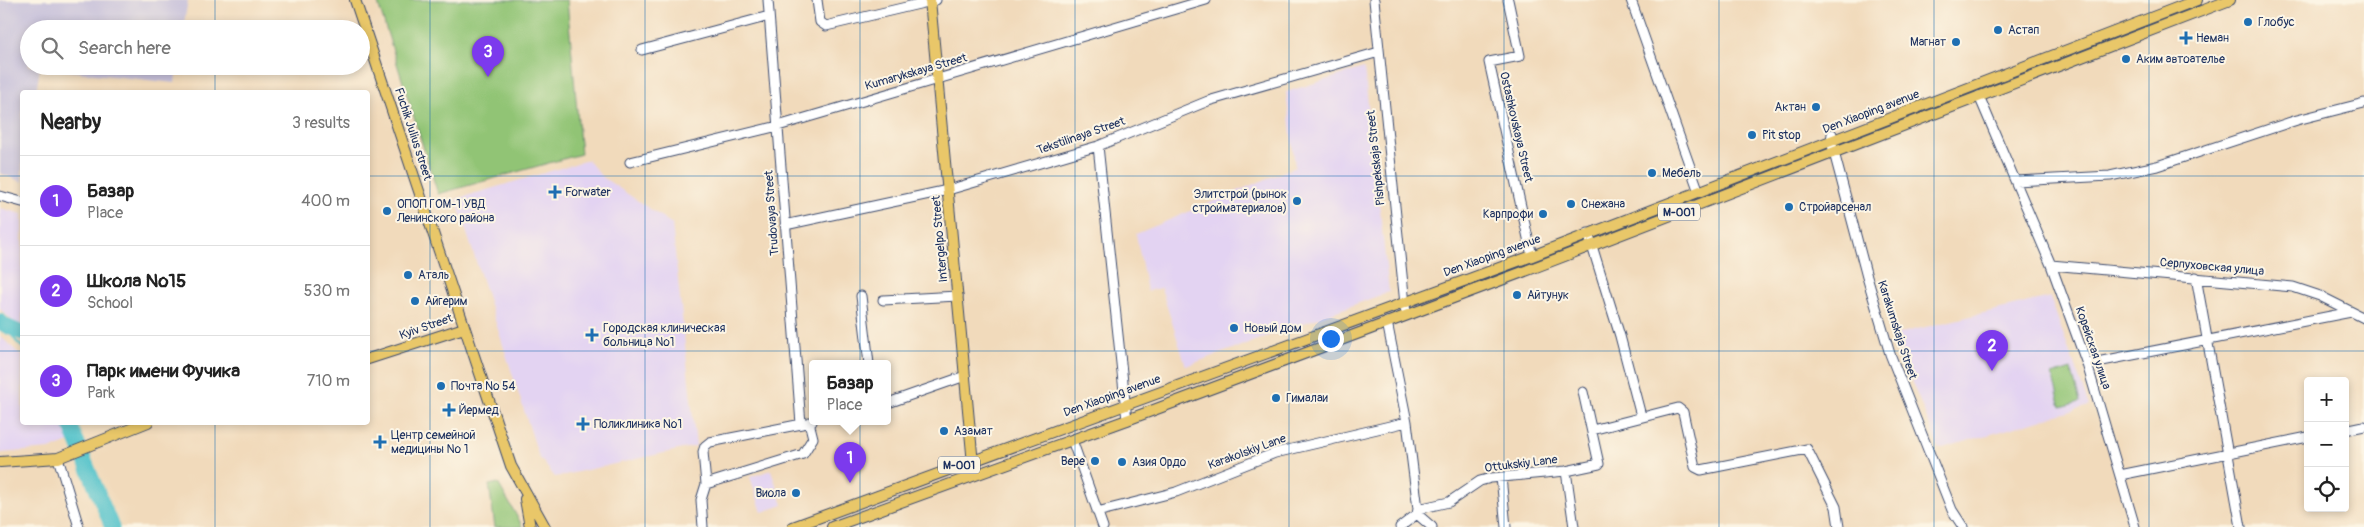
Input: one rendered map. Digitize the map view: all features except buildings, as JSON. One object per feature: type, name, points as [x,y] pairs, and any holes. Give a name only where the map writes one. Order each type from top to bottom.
[{"type":"main road","name":"Fuchik Julius street","points":[[355,0],[362,20]]},
{"type":"main road","name":"Intergelpo Street","points":[[932,0],[975,475]]},
{"type":"main road","name":"Den Xiaoping avenue","points":[[793,527],[1532,256],[1699,192],[1831,138],[2197,0]]},
{"type":"main road","name":"Den Xiaoping avenue","points":[[832,527],[1127,420],[1835,153],[2228,0]]},
{"type":"main road","name":"Fuchik Julius street","points":[[370,45],[511,466],[523,491],[545,527]]},
{"type":"main road","name":"Kyiv Street","points":[[370,359],[464,328]]},
{"type":"main road","points":[[0,462],[58,458],[140,425]]},
{"type":"main road","points":[[523,491],[530,527]]},
{"type":"street","name":"Trudovaya Street","points":[[706,484],[803,454],[812,438],[807,423],[785,225],[768,0]]},
{"type":"street","points":[[817,0],[820,22],[826,26],[932,0]]},
{"type":"street","name":"Kumarykskaya Street","points":[[630,162],[778,126],[1206,0]]},
{"type":"street","name":"Pishpekskaja Street","points":[[1374,0],[1406,314]]},
{"type":"street","name":"Ostashkovskaya Street","points":[[1508,0],[1520,56],[1489,62],[1532,256]]},
{"type":"street","points":[[1631,0],[1699,192]]},
{"type":"street","points":[[642,50],[769,16]]},
{"type":"street","name":"Tekstilinaya Street","points":[[785,225],[948,190],[1098,146],[1208,101],[1379,52]]},
{"type":"street","name":"Корейская улица","points":[[1979,96],[2051,265],[2087,364],[2135,527]]},
{"type":"street","points":[[2016,181],[2110,176],[2157,166],[2297,120],[2364,103]]},
{"type":"street","name":"Karakumskaja Street","points":[[1831,138],[1867,277],[1890,354],[1952,510],[1963,527]]},
{"type":"street","points":[[1098,146],[1127,420]]},
{"type":"street","points":[[0,196],[20,201]]},
{"type":"street","points":[[1588,233],[1620,336],[1641,416]]},
{"type":"street","name":"Серпуховская улица","points":[[2051,265],[2294,287],[2320,296],[2364,318]]},
{"type":"street","points":[[2196,277],[2241,527]]},
{"type":"street","points":[[862,296],[869,360]]},
{"type":"street","points":[[883,300],[958,296]]},
{"type":"street","points":[[2087,364],[2207,342],[2351,312]]},
{"type":"street","points":[[1387,322],[1407,422],[1418,512],[1432,527]]},
{"type":"street","points":[[891,402],[965,376]]},
{"type":"street","name":"Ottukskiy Lane","points":[[1418,512],[1449,502],[1480,481],[1566,471],[1599,464],[1583,392]]},
{"type":"street","points":[[1592,430],[1678,408],[1683,412],[1695,467],[1701,470],[1807,449],[1836,507],[1839,527]]},
{"type":"street","name":"Karakolskiy Lane","points":[[1097,512],[1176,492],[1275,453],[1407,422]]},
{"type":"street","points":[[703,527],[701,500],[706,484],[703,452],[705,446],[710,442],[807,423]]},
{"type":"street","points":[[2349,429],[2364,426]]},
{"type":"street","points":[[2120,475],[2304,438]]},
{"type":"street","points":[[1072,440],[1103,527]]},
{"type":"street","points":[[58,458],[79,527]]},
{"type":"street","points":[[1566,471],[1574,527]]},
{"type":"street","points":[[1501,478],[1506,527]]},
{"type":"street","points":[[1400,527],[1418,512]]},
{"type":"shaded area","points":[[0,0],[188,0],[185,20],[20,20],[20,75],[39,75],[36,90],[20,90],[20,181],[0,173]]},
{"type":"shaded area","name":"Элитстрой (рынок стройматериалов)","points":[[1364,68],[1389,292],[1186,366],[1161,288],[1147,291],[1136,234],[1295,167],[1286,92]]},
{"type":"shaded area","points":[[103,75],[176,75],[175,83]]},
{"type":"shaded area","name":"Городская клиническая больница №1","points":[[588,160],[601,176],[672,224],[696,446],[555,477],[539,457],[456,199]]},
{"type":"shaded area","points":[[0,208],[20,213],[20,328],[0,309]]},
{"type":"shaded area","points":[[2050,297],[2089,406],[1939,449],[1893,335]]},
{"type":"shaded area","points":[[0,336],[20,354],[20,425],[63,425],[70,442],[49,449],[0,453]]},
{"type":"shaded area","points":[[771,470],[783,505],[762,512],[750,477]]},
{"type":"green space","points":[[377,0],[567,0],[581,154],[438,194]]},
{"type":"green space","points":[[2071,369],[2080,402],[2061,407],[2052,375]]},
{"type":"green space","points":[[498,483],[523,527],[495,527],[489,485]]},
{"type":"waterway","points":[[0,321],[20,332]]},
{"type":"waterway","points":[[6,326],[20,345]]},
{"type":"waterway","points":[[70,425],[112,527]]},
{"type":"place","name":"Глобус","points":[[2248,22]]},
{"type":"place","name":"Астап","points":[[1998,30]]},
{"type":"place","name":"Неман","points":[[2186,38]]},
{"type":"place","name":"Магнат","points":[[1956,42]]},
{"type":"place","name":"Аким автоателье","points":[[2126,59]]},
{"type":"place","name":"Парк имени Фучика","points":[[488,77]]},
{"type":"place","name":"Актан","points":[[1816,107]]},
{"type":"place","name":"Pit stop","points":[[1752,135]]},
{"type":"place","name":"Мебель","points":[[1652,173]]},
{"type":"place","name":"Forwater","points":[[555,192]]},
{"type":"place","name":"Элитстрой (рынок стройматериалов)","points":[[1297,201]]},
{"type":"place","name":"Снежана","points":[[1571,204]]},
{"type":"place","name":"Стройарсенал","points":[[1789,207]]},
{"type":"place","name":"ОПОП ГОМ-1 УВД Ленинского района","points":[[387,211]]},
{"type":"place","name":"Карпрофи","points":[[1543,214]]},
{"type":"place","name":"Аталь","points":[[408,275]]},
{"type":"place","name":"Айтунук","points":[[1517,295]]},
{"type":"place","name":"Айгерим","points":[[415,301]]},
{"type":"place","name":"Новый дом","points":[[1234,328]]},
{"type":"place","name":"Городская клиническая больница №1","points":[[592,335]]},
{"type":"place","name":"Школа №15","points":[[1992,371]]},
{"type":"place","name":"Почта № 54","points":[[441,386]]},
{"type":"place","name":"Гималаи","points":[[1276,398]]},
{"type":"place","name":"Йермед","points":[[449,410]]},
{"type":"place","name":"Поликлиника №1","points":[[583,424]]},
{"type":"place","name":"Азамат","points":[[944,431]]},
{"type":"place","name":"Центр семейной медицины № 1","points":[[380,442]]},
{"type":"place","name":"Вере","points":[[1095,461]]},
{"type":"place","name":"Азия Ордо","points":[[1122,462]]},
{"type":"place","name":"Базар","points":[[850,483]]},
{"type":"place","name":"Виола","points":[[796,493]]}]
